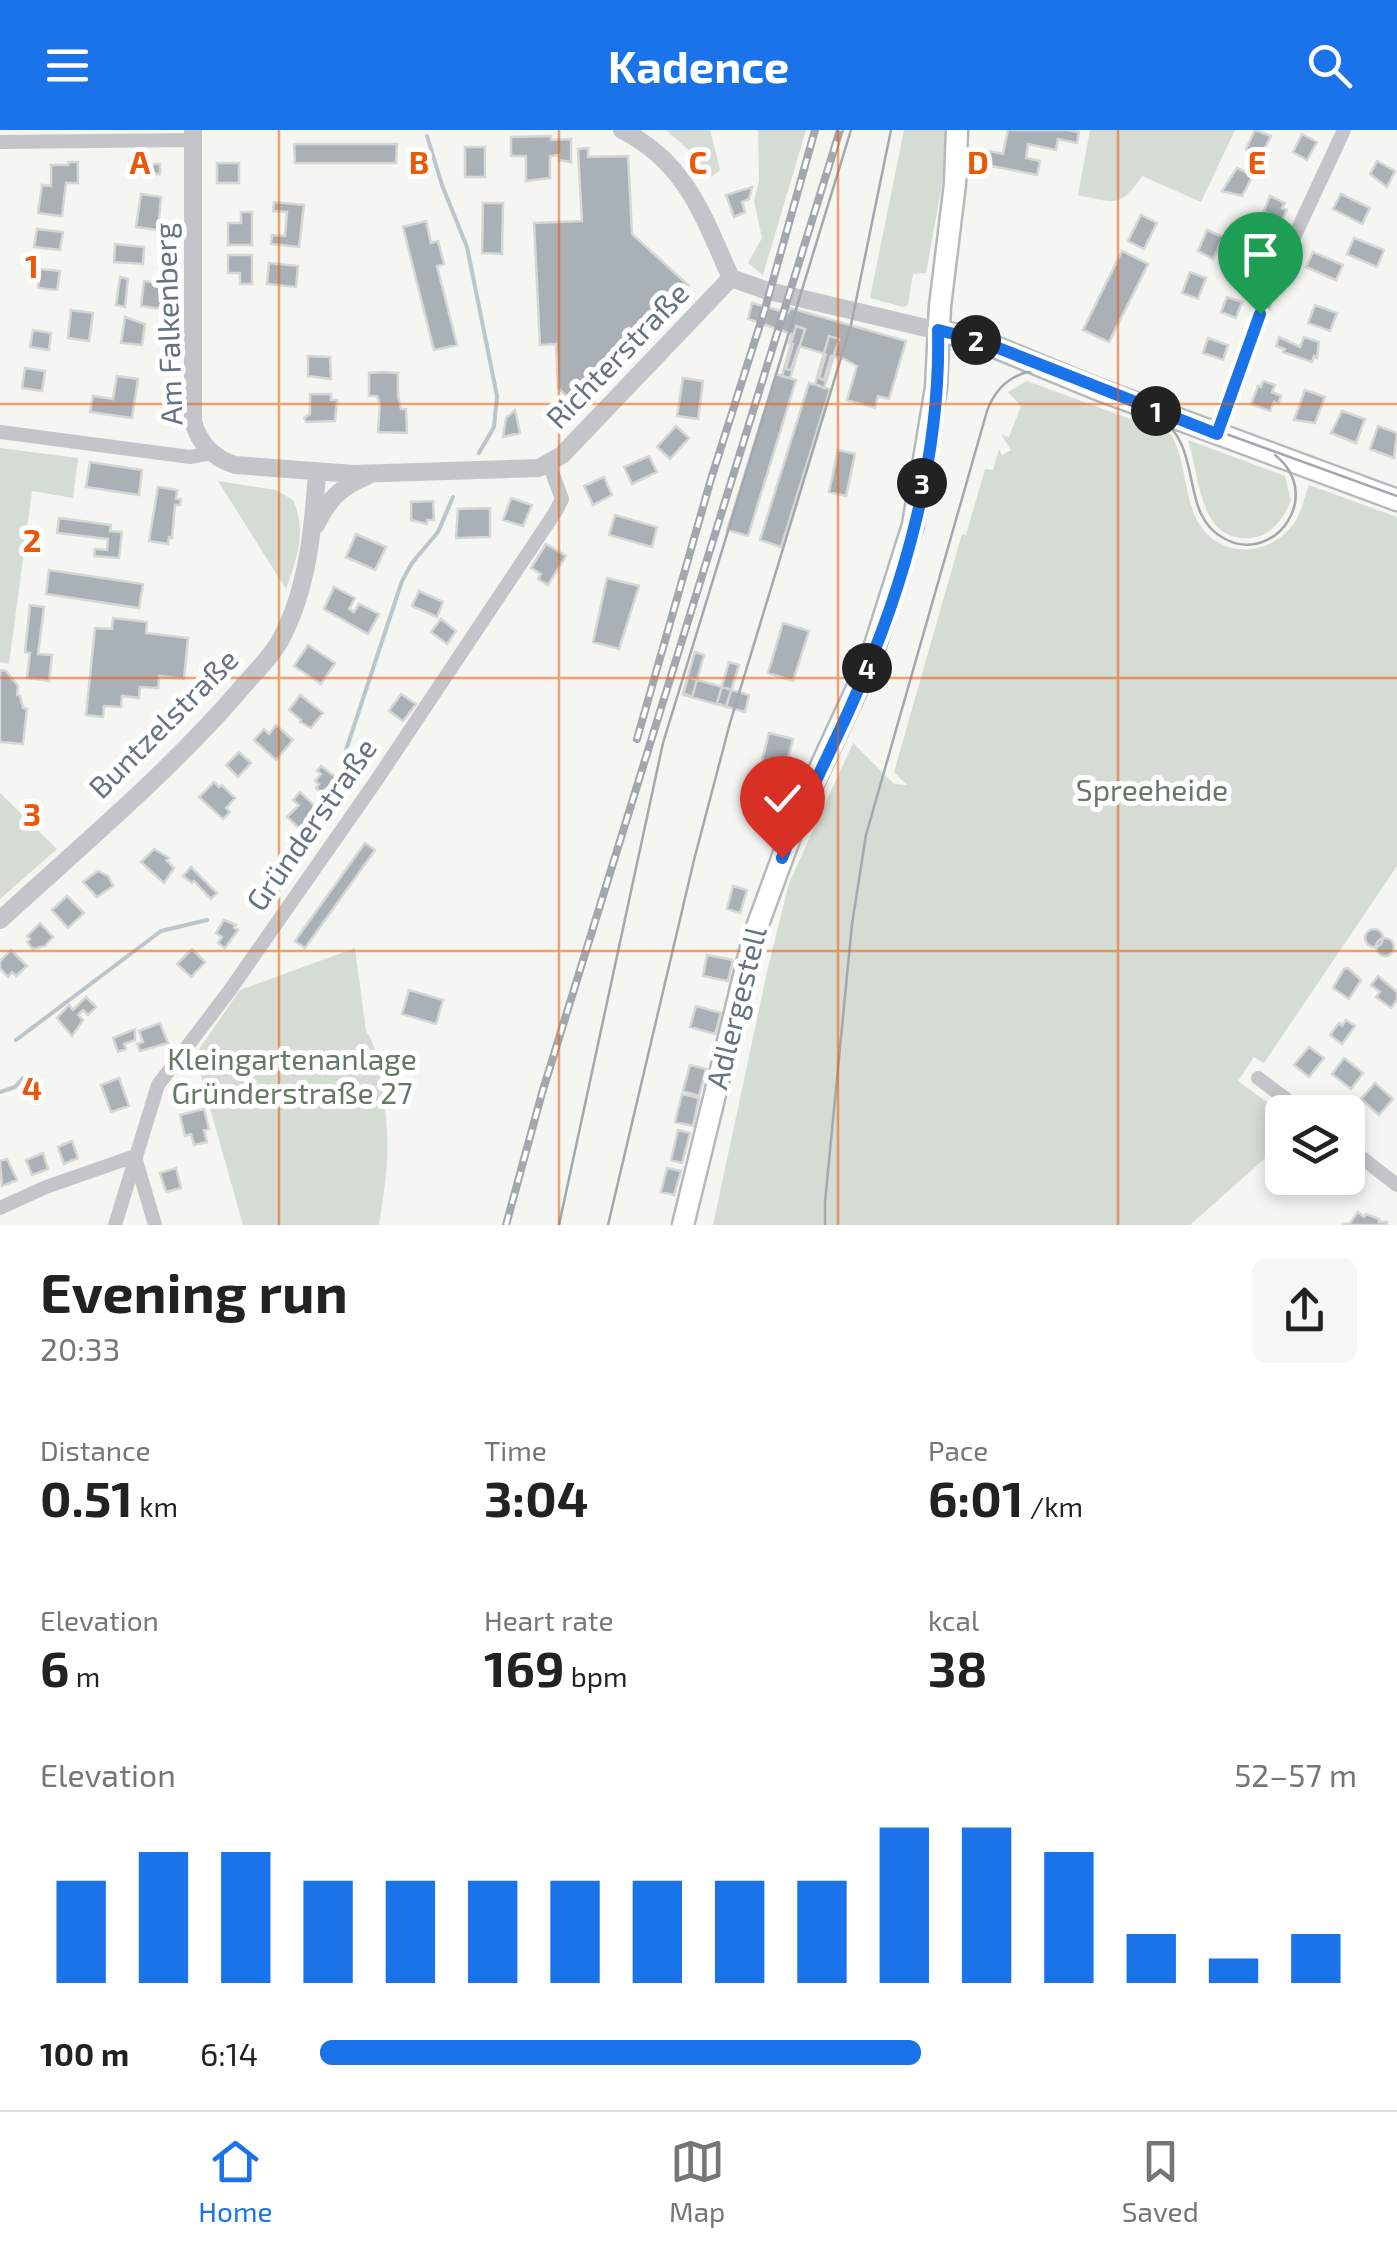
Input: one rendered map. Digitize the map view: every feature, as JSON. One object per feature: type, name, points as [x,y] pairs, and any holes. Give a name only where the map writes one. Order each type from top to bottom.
[{"type":"main road","name":"Adlergestell","points":[[683,1225],[766,899],[798,818],[872,658],[903,564],[931,431],[958,130]]},
{"type":"main road","name":"Adlergestell","points":[[958,160],[967,130]]},
{"type":"main road","points":[[938,330],[978,340],[1397,500]]},
{"type":"street","points":[[622,130],[656,150],[683,179],[731,278]]},
{"type":"street","points":[[1217,434],[1269,291],[1344,130]]},
{"type":"street","points":[[0,142],[193,135]]},
{"type":"street","name":"Am Falkenberg","points":[[193,135],[194,421],[196,433],[212,453]]},
{"type":"street","name":"Richterstraße","points":[[212,453],[235,465],[316,473],[540,468],[562,455],[731,278],[833,308],[938,330]]},
{"type":"street","points":[[0,432],[190,456],[212,453]]},
{"type":"street","name":"Gründerstraße","points":[[115,1225],[158,1085],[230,990],[376,781],[556,510],[562,499],[549,464]]},
{"type":"street","name":"Buntzelstraße","points":[[0,920],[180,752],[268,657],[282,637],[304,574],[312,534],[316,473]]},
{"type":"street","name":"Buntzelstraße","points":[[312,534],[327,503],[341,488],[372,474]]},
{"type":"street","points":[[1258,1078],[1280,1095]]},
{"type":"street","points":[[0,1208],[46,1187],[135,1156],[155,1225]]},
{"type":"street","points":[[1365,1160],[1397,1185]]},
{"type":"green space","points":[[666,130],[710,130],[720,170],[711,177]]},
{"type":"green space","points":[[758,130],[806,130],[763,275],[748,263],[762,238],[754,201],[759,181]]},
{"type":"green space","points":[[904,130],[949,130],[926,273],[913,274],[908,305],[903,307],[870,298]]},
{"type":"green space","points":[[1090,130],[1235,130],[1201,202],[1142,176],[1128,194],[1116,200],[1078,195]]},
{"type":"green space","name":"Spreeheide","points":[[1027,381],[1171,434],[1195,516],[1203,530],[1226,546],[1254,549],[1280,538],[1298,517],[1309,485],[1397,517],[1397,866],[1264,1063],[1254,1057],[1238,1081],[1265,1101],[1265,1158],[1190,1225],[713,1225],[789,883],[853,743],[894,784],[907,785],[894,772],[962,534],[966,535],[985,469],[993,470],[999,449],[1002,455],[1011,450],[1001,434],[1009,437],[1021,406],[1008,392]]},
{"type":"green space","points":[[1188,440],[1285,476],[1291,501],[1276,525],[1251,538],[1234,537],[1220,530],[1204,504]]},
{"type":"green space","points":[[0,448],[78,458],[73,498],[32,491],[9,664],[0,662]]},
{"type":"green space","points":[[218,481],[276,490],[293,500],[300,534],[286,589]]},
{"type":"green space","points":[[0,793],[57,849],[0,899]]},
{"type":"green space","name":"Kleingartenanlage Gründerstraße 27","points":[[355,948],[366,1031],[376,1052],[386,1116],[387,1167],[379,1225],[243,1225],[195,1055],[240,990]]},
{"type":"building","points":[[1008,130],[1079,132],[1077,143],[1058,139],[1056,150],[1028,144],[1026,158],[1040,161],[1037,175],[987,165],[989,151],[1003,154]]},
{"type":"building","points":[[1255,130],[1271,136],[1261,156],[1246,149]]},
{"type":"building","points":[[1302,134],[1317,142],[1307,160],[1293,152]]},
{"type":"building","points":[[551,136],[551,140],[571,139],[571,162],[559,160],[559,155],[550,156],[550,178],[526,181],[526,156],[511,156],[511,137]]},
{"type":"building","points":[[294,144],[397,144],[396,163],[295,163]]},
{"type":"building","points":[[465,147],[485,147],[485,177],[465,177]]},
{"type":"building","points":[[588,148],[588,157],[628,156],[632,234],[688,285],[681,285],[682,293],[688,294],[619,370],[608,370],[608,377],[579,408],[558,388],[556,344],[540,345],[534,223],[582,221],[578,149]]},
{"type":"building","points":[[1377,161],[1395,171],[1387,187],[1370,174]]},
{"type":"building","points":[[78,162],[78,183],[66,183],[62,216],[38,213],[42,185],[51,186],[51,165]]},
{"type":"building","points":[[217,163],[239,163],[239,183],[217,183]]},
{"type":"building","points":[[131,164],[160,164],[160,174],[131,174]]},
{"type":"building","points":[[1237,168],[1253,175],[1242,196],[1222,191]]},
{"type":"building","points":[[752,187],[749,199],[742,202],[745,212],[734,217],[726,195]]},
{"type":"building","points":[[141,194],[161,197],[158,230],[136,227]]},
{"type":"building","points":[[1341,194],[1370,208],[1362,224],[1333,209]]},
{"type":"building","points":[[1270,196],[1285,203],[1282,208],[1287,210],[1281,222],[1264,211]]},
{"type":"building","points":[[274,202],[304,205],[299,247],[271,244],[272,235],[285,236],[287,212],[273,211]]},
{"type":"building","points":[[483,203],[503,203],[502,254],[482,253]]},
{"type":"building","points":[[241,212],[252,212],[252,245],[228,245],[228,223],[241,223]]},
{"type":"building","points":[[1141,215],[1157,223],[1144,249],[1128,241]]},
{"type":"building","points":[[426,221],[431,243],[438,241],[444,264],[437,266],[457,345],[434,350],[403,227]]},
{"type":"building","points":[[37,229],[63,232],[60,250],[34,247]]},
{"type":"building","points":[[1207,230],[1223,237],[1213,259],[1198,251]]},
{"type":"building","points":[[1252,236],[1267,242],[1260,259],[1245,252]]},
{"type":"building","points":[[1354,238],[1384,250],[1377,267],[1347,254]]},
{"type":"building","points":[[115,244],[144,247],[143,264],[114,262]]},
{"type":"building","points":[[1122,251],[1148,264],[1109,342],[1083,330]]},
{"type":"building","points":[[1313,252],[1343,265],[1336,280],[1306,267]]},
{"type":"building","points":[[228,255],[252,255],[252,284],[240,284],[240,273],[228,273]]},
{"type":"building","points":[[269,263],[298,266],[296,287],[267,284]]},
{"type":"building","points":[[40,269],[60,271],[57,290],[38,288]]},
{"type":"building","points":[[1190,272],[1206,278],[1198,299],[1182,293]]},
{"type":"building","points":[[120,277],[128,279],[125,307],[116,305]]},
{"type":"building","points":[[144,281],[165,284],[168,300],[163,299],[162,309],[141,306]]},
{"type":"building","points":[[1227,297],[1242,302],[1236,318],[1221,312]]},
{"type":"building","points":[[752,303],[788,313],[790,308],[906,341],[889,399],[878,396],[875,408],[847,400],[857,366],[842,358],[831,356],[824,380],[819,378],[826,354],[799,346],[791,370],[786,369],[792,334],[748,319]]},
{"type":"building","points":[[1315,305],[1337,313],[1330,331],[1308,323]]},
{"type":"building","points":[[71,310],[93,313],[89,341],[68,338]]},
{"type":"building","points":[[125,317],[145,324],[142,345],[121,343]]},
{"type":"building","points":[[796,326],[805,329],[790,378],[782,376]]},
{"type":"building","points":[[33,330],[51,333],[49,350],[30,347]]},
{"type":"building","points":[[829,336],[839,339],[824,388],[815,384]]},
{"type":"building","points":[[1279,337],[1300,347],[1304,337],[1319,342],[1317,358],[1314,356],[1312,362],[1283,352],[1285,349],[1276,346]]},
{"type":"building","points":[[1208,338],[1228,345],[1223,360],[1203,353]]},
{"type":"building","points":[[308,356],[330,357],[331,379],[308,376]]},
{"type":"building","points":[[25,368],[45,371],[42,391],[22,388]]},
{"type":"building","points":[[369,373],[398,373],[398,395],[401,409],[406,409],[407,433],[378,432],[380,404],[377,396],[369,396]]},
{"type":"building","points":[[776,374],[796,380],[748,536],[727,530]]},
{"type":"building","points":[[117,376],[138,379],[132,418],[90,412],[93,396],[113,399]]},
{"type":"building","points":[[683,378],[703,381],[698,419],[677,416]]},
{"type":"building","points":[[1263,381],[1275,385],[1272,392],[1281,396],[1270,411],[1251,404]]},
{"type":"building","points":[[809,383],[830,389],[781,547],[760,540]]},
{"type":"building","points":[[1305,390],[1325,397],[1315,423],[1294,420]]},
{"type":"building","points":[[310,394],[331,394],[331,400],[337,400],[335,421],[306,422]]},
{"type":"building","points":[[515,410],[520,433],[503,437],[506,418]]},
{"type":"building","points":[[1342,411],[1365,419],[1356,443],[1331,433]]},
{"type":"building","points":[[676,426],[689,438],[670,459],[657,447]]},
{"type":"building","points":[[1378,426],[1397,433],[1394,458],[1370,449]]},
{"type":"building","points":[[838,450],[855,454],[846,496],[829,492]]},
{"type":"building","points":[[649,456],[657,472],[632,484],[624,467]]},
{"type":"building","points":[[90,462],[142,470],[139,495],[86,487]]},
{"type":"building","points":[[604,477],[612,495],[593,505],[584,486]]},
{"type":"building","points":[[158,487],[177,490],[176,499],[181,499],[180,505],[175,505],[168,544],[149,541]]},
{"type":"building","points":[[511,498],[532,505],[523,526],[503,520]]},
{"type":"building","points":[[433,501],[434,520],[427,520],[427,524],[411,520],[411,502]]},
{"type":"building","points":[[490,508],[490,537],[456,538],[458,509]]},
{"type":"building","points":[[615,515],[657,527],[652,547],[609,535]]},
{"type":"building","points":[[59,518],[111,525],[110,531],[122,532],[119,558],[94,556],[95,549],[107,550],[108,539],[57,533]]},
{"type":"building","points":[[356,534],[386,547],[375,570],[346,557]]},
{"type":"building","points":[[546,544],[566,556],[548,585],[531,568]]},
{"type":"building","points":[[49,570],[143,584],[139,608],[46,594]]},
{"type":"building","points":[[607,578],[639,586],[619,649],[593,642]]},
{"type":"building","points":[[334,587],[355,598],[349,609],[354,612],[359,604],[379,614],[368,634],[324,609]]},
{"type":"building","points":[[419,591],[443,602],[437,617],[412,606]]},
{"type":"building","points":[[30,605],[44,607],[38,654],[52,655],[49,681],[27,678],[30,653],[25,652]]},
{"type":"building","points":[[113,618],[147,622],[146,633],[188,638],[184,679],[159,676],[158,688],[140,687],[139,698],[122,696],[121,707],[104,706],[103,717],[86,715],[95,628],[112,629]]},
{"type":"building","points":[[441,619],[456,631],[447,644],[431,632]]},
{"type":"building","points":[[783,623],[809,631],[793,681],[768,673]]},
{"type":"building","points":[[308,645],[335,663],[321,684],[294,666]]},
{"type":"building","points":[[695,652],[704,655],[692,697],[683,693]]},
{"type":"building","points":[[729,662],[739,665],[726,707],[717,703]]},
{"type":"building","points":[[0,670],[6,671],[18,686],[17,695],[27,709],[23,744],[0,742]]},
{"type":"building","points":[[688,677],[749,695],[745,712],[683,695]]},
{"type":"building","points":[[401,694],[416,704],[403,721],[389,711]]},
{"type":"building","points":[[300,695],[323,713],[311,728],[289,710]]},
{"type":"building","points":[[276,725],[293,740],[276,760],[254,740],[264,729],[269,734]]},
{"type":"building","points":[[769,733],[793,739],[772,822],[748,816]]},
{"type":"building","points":[[239,752],[251,763],[238,777],[226,765]]},
{"type":"building","points":[[321,766],[338,779],[328,792],[316,788]]},
{"type":"building","points":[[214,782],[235,798],[223,819],[199,797]]},
{"type":"building","points":[[300,792],[318,809],[300,829],[287,817],[299,805],[293,800]]},
{"type":"building","points":[[365,843],[375,850],[305,948],[295,941]]},
{"type":"building","points":[[154,849],[169,858],[166,860],[174,868],[164,883],[141,862]]},
{"type":"building","points":[[191,867],[217,893],[211,899],[194,881],[183,876]]},
{"type":"building","points":[[98,871],[108,876],[113,886],[97,897],[83,882]]},
{"type":"building","points":[[733,886],[747,890],[740,913],[727,909]]},
{"type":"building","points":[[67,896],[84,913],[68,928],[52,910]]},
{"type":"building","points":[[224,920],[238,930],[225,948],[218,943],[222,937],[216,933]]},
{"type":"building","points":[[40,923],[53,937],[45,946],[33,949],[27,936]]},
{"type":"building","points":[[1374,929],[1383,938],[1374,947],[1365,938]]},
{"type":"building","points":[[1385,938],[1392,940],[1392,954],[1385,956],[1378,954],[1376,947],[1378,940]]},
{"type":"building","points":[[192,949],[205,962],[191,977],[177,964]]},
{"type":"building","points":[[11,950],[27,966],[16,976],[12,972],[8,977],[0,968],[0,961]]},
{"type":"building","points":[[707,955],[733,960],[728,981],[703,976]]},
{"type":"building","points":[[1348,968],[1361,980],[1349,999],[1333,988]]},
{"type":"building","points":[[1378,976],[1397,992],[1391,1008],[1376,997],[1380,992],[1371,985]]},
{"type":"building","points":[[409,990],[443,1000],[436,1024],[402,1014]]},
{"type":"building","points":[[86,997],[96,1007],[88,1015],[83,1010],[78,1015],[83,1020],[72,1036],[57,1018],[69,1005],[73,1010]]},
{"type":"building","points":[[696,1006],[721,1013],[715,1034],[690,1027]]},
{"type":"building","points":[[1346,1020],[1355,1026],[1342,1044],[1330,1035]]},
{"type":"building","points":[[160,1023],[168,1043],[140,1051],[137,1044],[143,1042],[139,1031]]},
{"type":"building","points":[[135,1029],[135,1040],[124,1044],[126,1049],[118,1052],[113,1038]]},
{"type":"building","points":[[1309,1047],[1324,1058],[1309,1077],[1294,1065]]},
{"type":"building","points":[[1344,1058],[1363,1073],[1351,1089],[1332,1074]]},
{"type":"building","points":[[690,1065],[706,1069],[699,1096],[683,1091]]},
{"type":"building","points":[[119,1078],[129,1106],[111,1112],[101,1085]]},
{"type":"building","points":[[1375,1083],[1393,1099],[1379,1115],[1365,1103],[1364,1095]]},
{"type":"building","points":[[682,1094],[699,1098],[693,1126],[675,1122]]},
{"type":"building","points":[[204,1109],[209,1129],[204,1130],[207,1142],[194,1145],[191,1134],[185,1136],[180,1115]]},
{"type":"building","points":[[678,1130],[690,1133],[682,1163],[671,1160]]},
{"type":"building","points":[[72,1141],[78,1158],[64,1164],[58,1147]]},
{"type":"building","points":[[43,1153],[48,1169],[32,1175],[26,1160]]},
{"type":"building","points":[[7,1159],[17,1180],[2,1186],[0,1161]]},
{"type":"building","points":[[176,1168],[181,1188],[166,1192],[160,1173]]},
{"type":"building","points":[[667,1168],[681,1171],[674,1195],[661,1192]]},
{"type":"building","points":[[1358,1212],[1387,1225],[1342,1225],[1350,1223]]},
{"type":"waterway","points":[[427,136],[467,247],[497,396],[494,427],[479,453]]},
{"type":"waterway","points":[[346,750],[402,581],[438,532],[453,497]]},
{"type":"waterway","points":[[16,1040],[161,931],[207,920]]},
{"type":"waterway","points":[[0,1092],[15,1087],[23,1078]]},
{"type":"tram line","points":[[559,1225],[663,743],[851,130]]},
{"type":"tram line","points":[[608,1225],[730,723],[851,325],[891,130]]},
{"type":"tram line","points":[[825,1225],[852,924],[866,835],[987,411],[998,392],[1021,374],[1053,371],[1397,496]]},
{"type":"tram line","points":[[1157,416],[1182,444],[1201,514],[1210,528],[1225,539],[1244,544],[1261,542],[1288,522],[1295,489],[1289,471],[1275,455]]},
{"type":"railway","points":[[637,739],[815,130]]},
{"type":"railway","points":[[506,1225],[542,1093],[840,130]]},
{"type":"route","points":[[782,858],[872,658],[903,564],[931,431],[939,359],[938,330],[978,340],[1217,434],[1260,314]]}]
